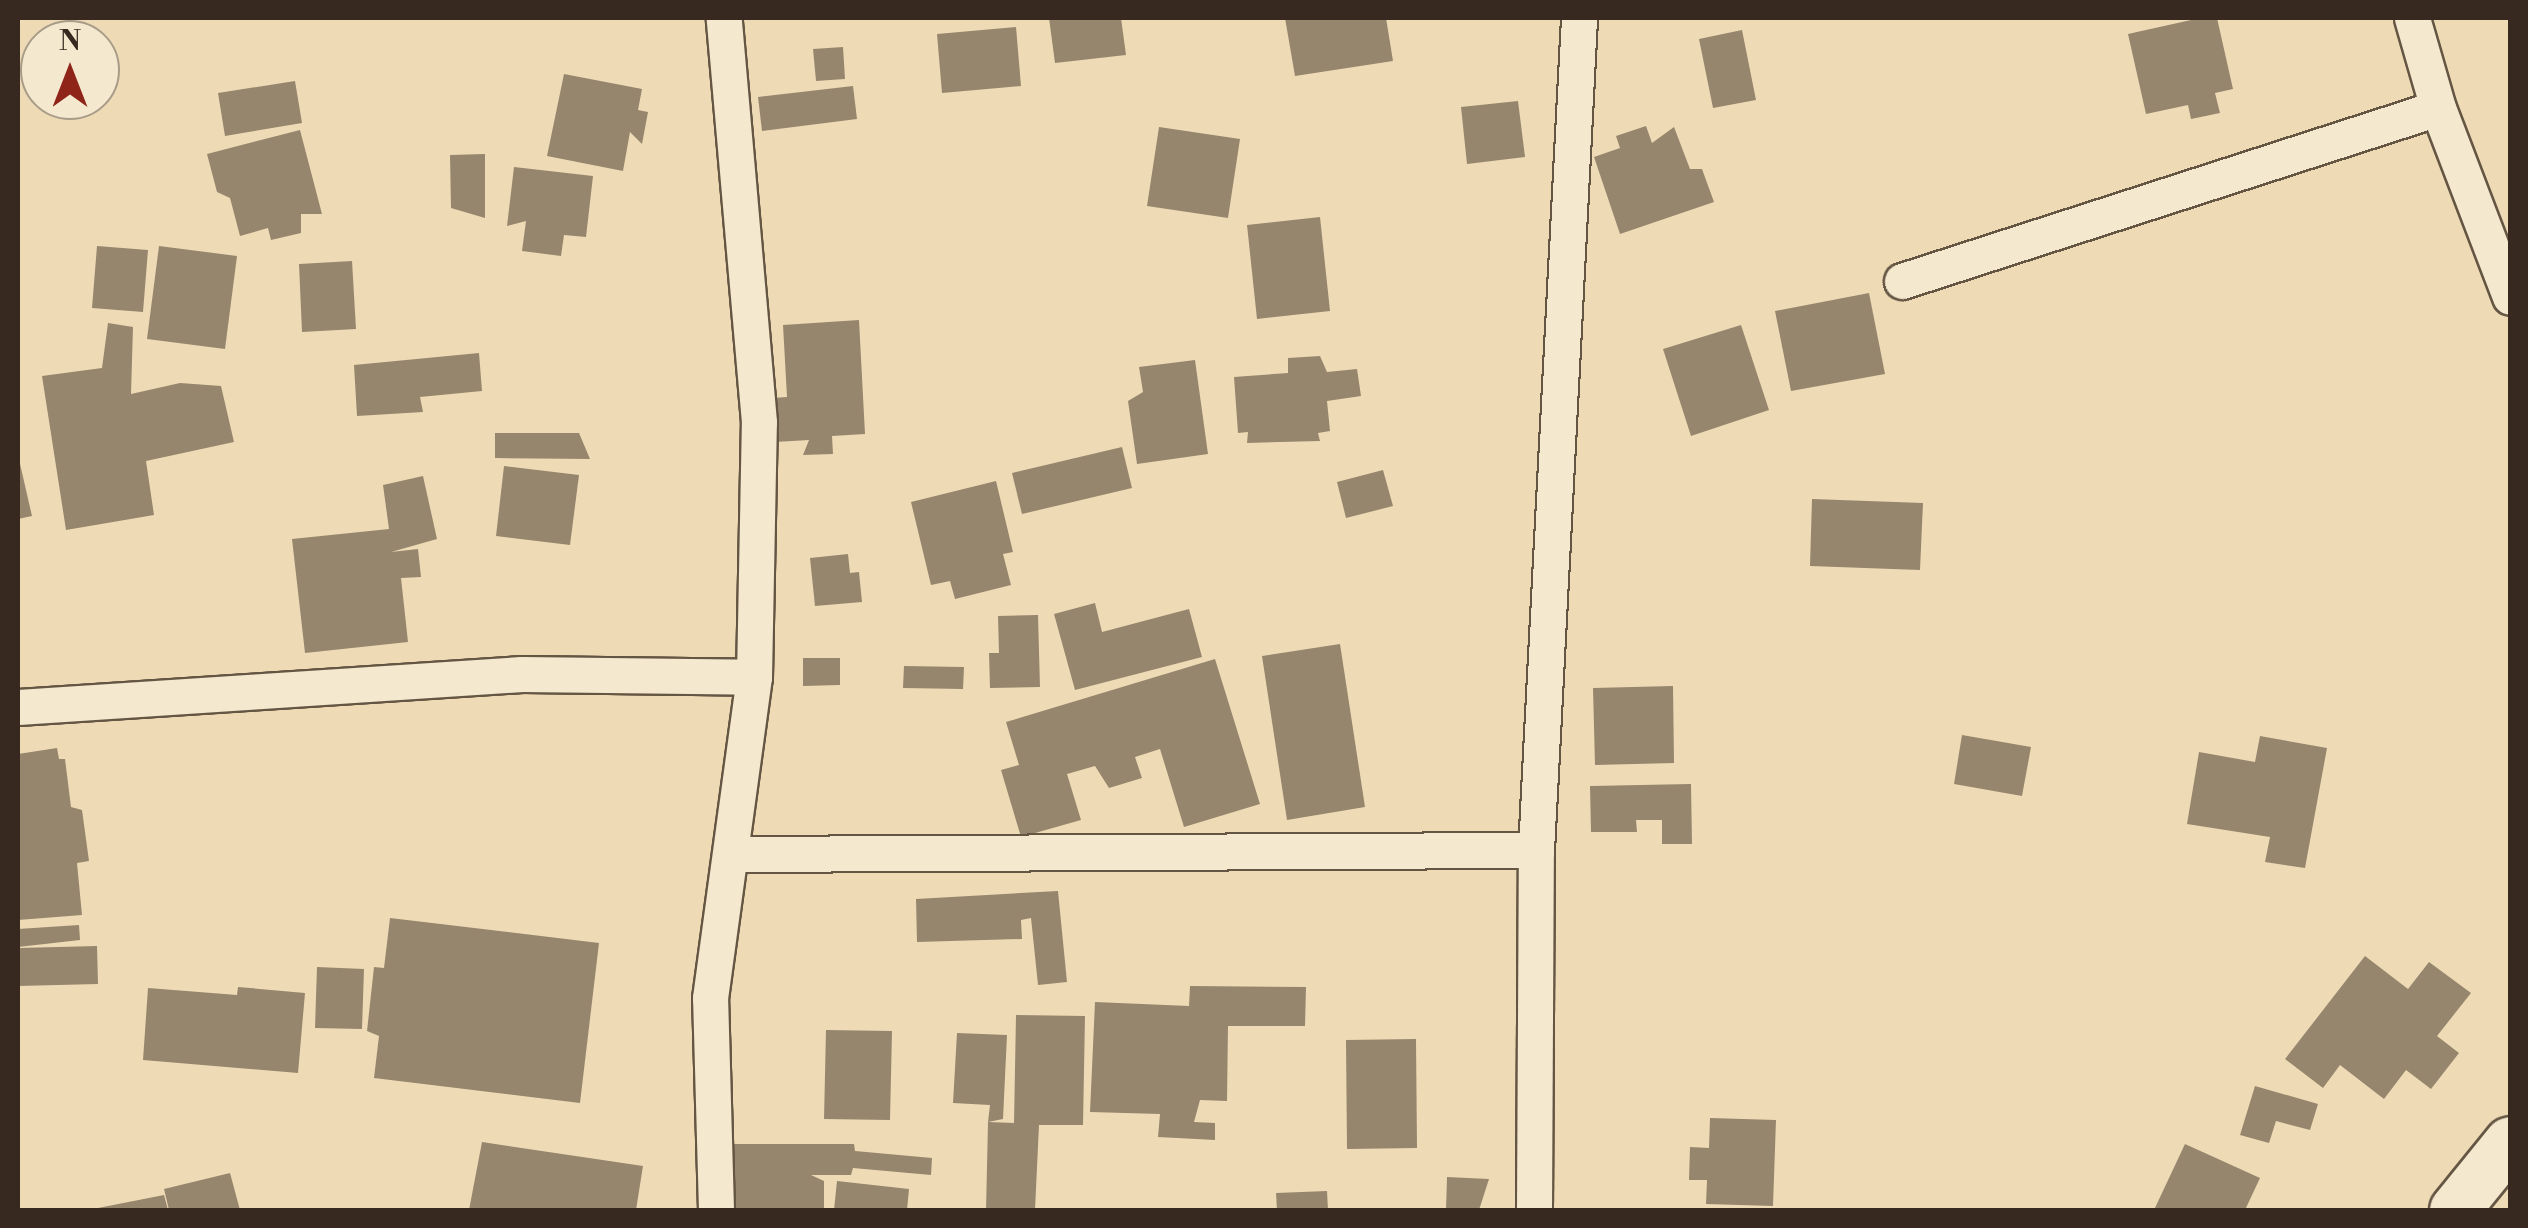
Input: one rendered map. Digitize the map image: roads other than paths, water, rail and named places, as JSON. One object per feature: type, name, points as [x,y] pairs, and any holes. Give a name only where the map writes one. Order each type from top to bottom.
[{"type":"street","points":[[716,1210],[710,998],[733,854],[754,678],[758,388],[724,18]]},
{"type":"street","points":[[1534,1210],[1536,850],[1579,18]]},
{"type":"street","points":[[2412,18],[2438,108],[2510,297]]},
{"type":"street","points":[[1902,281],[2438,108]]},
{"type":"street","points":[[18,707],[522,674],[754,678]]},
{"type":"street","points":[[733,854],[1536,850]]},
{"type":"street","points":[[2455,1210],[2510,1142]]}]
